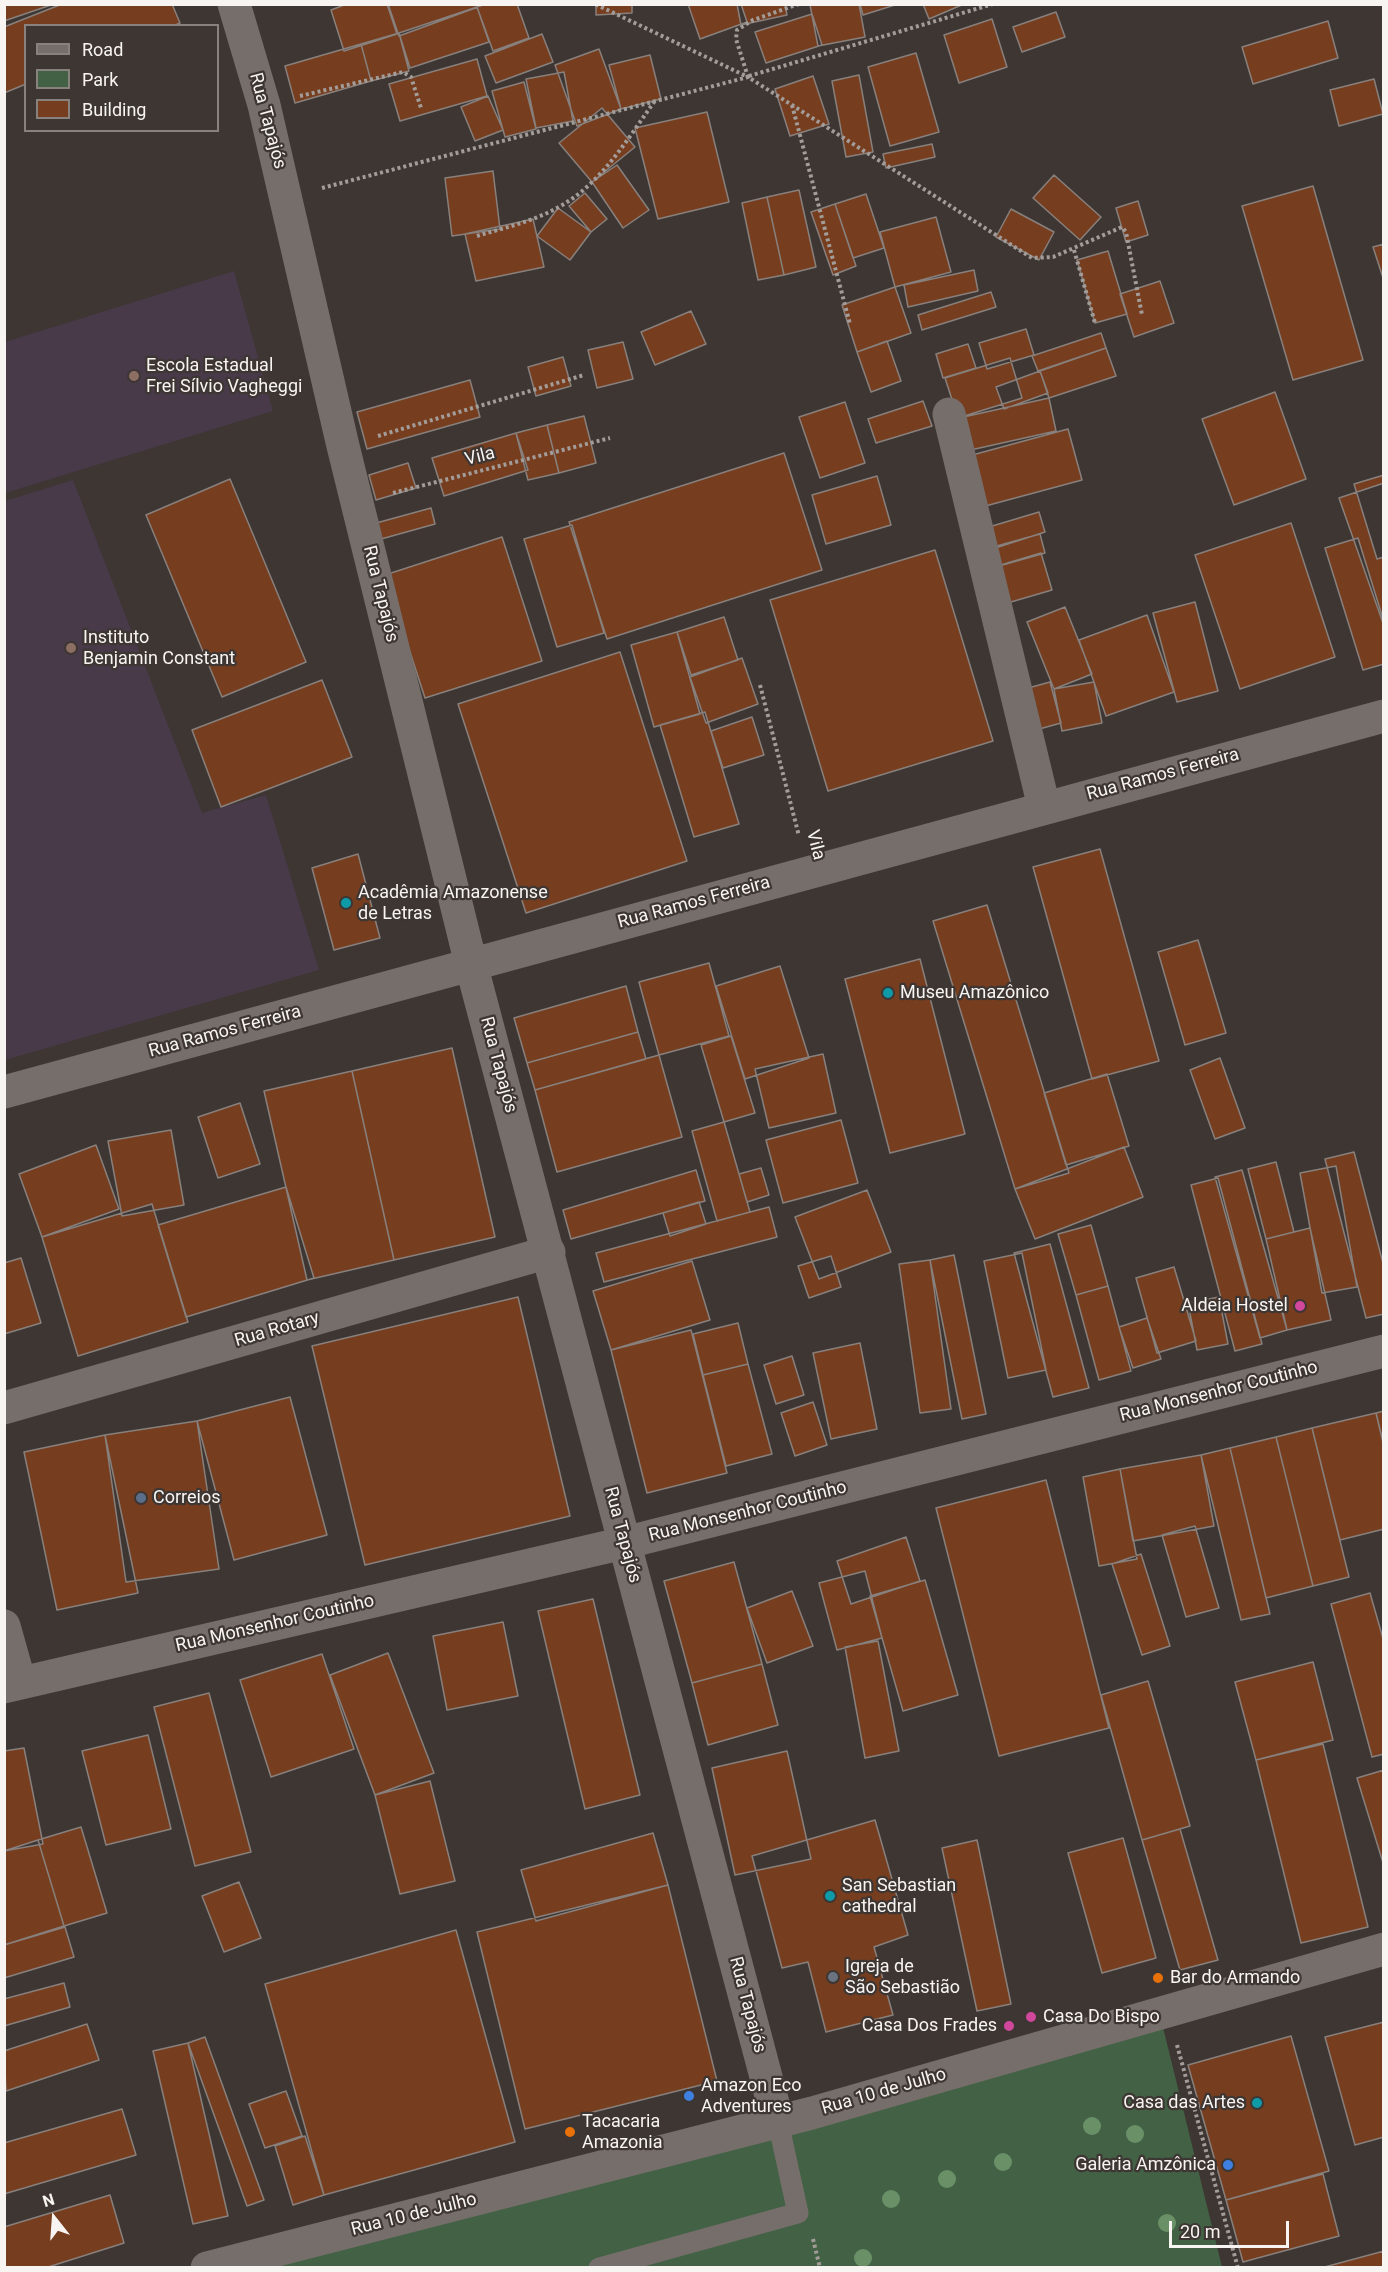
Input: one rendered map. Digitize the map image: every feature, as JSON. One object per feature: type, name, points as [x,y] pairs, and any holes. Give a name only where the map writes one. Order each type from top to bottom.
[{"type":"street","name":"Rua Tapajós","points":[[234,4],[264,105],[287,198],[343,446],[471,964],[778,2122]]},
{"type":"street","points":[[949,414],[1044,807]]},
{"type":"street","name":"Rua Ramos Ferreira","points":[[4,1092],[1383,716]]},
{"type":"street","name":"Rua Rotary","points":[[4,1408],[549,1252]]},
{"type":"street","name":"Rua Monsenhor Coutinho","points":[[12,1685],[624,1543],[1383,1351]]},
{"type":"street","points":[[4,1626],[12,1685]]},
{"type":"street","name":"Rua 10 de Julho","points":[[207,2268],[778,2122],[1383,1949]]},
{"type":"lane","points":[[611,2266],[798,2213],[778,2122]]},
{"type":"path","points":[[595,4],[748,77],[1032,258],[1053,257],[1122,226],[1126,232],[1142,315]]},
{"type":"path","points":[[748,77],[736,39],[737,30],[753,20],[799,4]]},
{"type":"path","points":[[287,198],[748,77],[993,4]]},
{"type":"path","points":[[264,105],[403,72],[411,77],[421,108]]},
{"type":"path","points":[[477,236],[533,219],[558,208],[592,183],[654,101]]},
{"type":"path","points":[[792,105],[850,324]]},
{"type":"path","points":[[1074,249],[1095,323]]},
{"type":"path","points":[[343,446],[584,375]]},
{"type":"path","name":"Vila","points":[[357,502],[610,438]]},
{"type":"path","name":"Vila","points":[[760,685],[808,872]]},
{"type":"path","points":[[1167,2010],[1238,2268]]},
{"type":"path","points":[[814,2246],[820,2268]]},
{"type":"shaded area","name":"Escola Estadual Frei Sílvio Vagheggi","points":[[234,271],[273,411],[5,493],[5,342]]},
{"type":"shaded area","name":"Instituto Benjamin Constant","points":[[73,480],[202,813],[266,795],[319,970],[5,1060],[5,501]]},
{"type":"green space","points":[[1159,2011],[1222,2267],[273,2268]]},
{"type":"building","points":[[4,4],[54,4],[4,21]]},
{"type":"building","points":[[62,4],[172,4],[180,23],[24,24],[24,85],[4,93],[4,27]]},
{"type":"building","points":[[347,4],[387,4],[397,34],[344,51],[331,10]]},
{"type":"building","points":[[388,4],[477,4],[478,7],[399,36]]},
{"type":"building","points":[[486,4],[517,4],[529,38],[493,51],[477,7]]},
{"type":"building","points":[[596,4],[632,4],[632,13],[596,15]]},
{"type":"building","points":[[688,4],[741,4],[747,22],[700,39]]},
{"type":"building","points":[[737,4],[785,4],[787,15],[741,25]]},
{"type":"building","points":[[859,4],[865,37],[818,46],[810,5]]},
{"type":"building","points":[[860,4],[898,4],[863,15]]},
{"type":"building","points":[[923,4],[964,4],[929,19]]},
{"type":"building","points":[[477,7],[489,42],[410,68],[399,33]]},
{"type":"building","points":[[1056,12],[1065,37],[1022,52],[1013,27]]},
{"type":"building","points":[[812,14],[822,45],[766,63],[755,32]]},
{"type":"building","points":[[992,19],[1007,67],[959,83],[944,35]]},
{"type":"building","points":[[1328,21],[1338,58],[1253,84],[1242,47]]},
{"type":"building","points":[[399,33],[409,71],[371,81],[361,44]]},
{"type":"building","points":[[542,34],[553,62],[496,83],[485,56]]},
{"type":"building","points":[[361,44],[371,81],[295,103],[285,66]]},
{"type":"building","points":[[599,49],[621,109],[577,126],[555,65]]},
{"type":"building","points":[[916,53],[939,132],[890,146],[868,67]]},
{"type":"building","points":[[650,55],[661,99],[621,109],[609,65]]},
{"type":"building","points":[[477,59],[487,96],[400,121],[389,84]]},
{"type":"building","points":[[564,72],[573,121],[536,128],[526,79]]},
{"type":"building","points":[[859,75],[873,152],[846,157],[832,81]]},
{"type":"building","points":[[813,76],[829,124],[790,136],[775,89]]},
{"type":"building","points":[[1374,79],[1383,114],[1339,126],[1330,90]]},
{"type":"building","points":[[524,82],[536,129],[505,137],[492,91]]},
{"type":"building","points":[[488,96],[503,130],[475,141],[461,107]]},
{"type":"building","points":[[602,108],[635,147],[592,182],[559,143]]},
{"type":"building","points":[[707,112],[729,202],[658,219],[635,128]]},
{"type":"building","points":[[932,144],[935,157],[886,168],[883,154]]},
{"type":"building","points":[[617,165],[649,210],[623,228],[592,182]]},
{"type":"building","points":[[493,171],[500,229],[452,236],[445,178]]},
{"type":"building","points":[[1054,175],[1101,217],[1080,240],[1033,198]]},
{"type":"building","points":[[1313,186],[1363,360],[1293,380],[1242,206]]},
{"type":"building","points":[[799,190],[816,267],[784,275],[767,197]]},
{"type":"building","points":[[585,193],[607,219],[591,232],[569,206]]},
{"type":"building","points":[[866,194],[884,248],[853,258],[835,204]]},
{"type":"building","points":[[767,197],[784,275],[758,280],[742,203]]},
{"type":"building","points":[[1138,201],[1148,235],[1126,242],[1116,208]]},
{"type":"building","points":[[835,204],[856,266],[833,275],[811,212]]},
{"type":"building","points":[[558,208],[591,232],[570,260],[537,236]]},
{"type":"building","points":[[1011,209],[1054,232],[1039,260],[996,237]]},
{"type":"building","points":[[936,217],[951,272],[895,287],[880,232]]},
{"type":"building","points":[[533,219],[544,267],[476,281],[465,234]]},
{"type":"building","points":[[1384,244],[1384,281],[1373,247]]},
{"type":"building","points":[[1108,251],[1127,314],[1095,323],[1077,260]]},
{"type":"building","points":[[974,270],[978,291],[908,307],[904,285]]},
{"type":"building","points":[[1160,281],[1174,323],[1134,337],[1120,294]]},
{"type":"building","points":[[895,287],[911,333],[857,352],[842,305]]},
{"type":"building","points":[[991,292],[996,307],[922,330],[918,315]]},
{"type":"building","points":[[691,311],[706,344],[655,365],[641,332]]},
{"type":"building","points":[[1026,329],[1034,355],[987,369],[979,343]]},
{"type":"building","points":[[1101,333],[1106,348],[1038,371],[1032,356]]},
{"type":"building","points":[[887,341],[901,381],[871,392],[857,352]]},
{"type":"building","points":[[623,342],[633,379],[597,388],[588,350]]},
{"type":"building","points":[[968,344],[976,368],[943,378],[936,354]]},
{"type":"building","points":[[1106,348],[1116,376],[1049,398],[1040,371]]},
{"type":"building","points":[[563,357],[571,386],[536,396],[528,367]]},
{"type":"building","points":[[1010,358],[1022,398],[958,418],[945,378]]},
{"type":"building","points":[[1040,371],[1048,393],[1004,409],[996,387]]},
{"type":"building","points":[[470,380],[480,417],[367,449],[357,412]]},
{"type":"building","points":[[1275,392],[1306,479],[1234,505],[1202,419]]},
{"type":"building","points":[[1049,398],[1056,431],[966,451],[959,418]]},
{"type":"building","points":[[923,401],[932,426],[876,443],[868,419]]},
{"type":"building","points":[[845,402],[865,463],[820,478],[799,417]]},
{"type":"building","points":[[584,416],[596,463],[559,473],[547,425]]},
{"type":"building","points":[[547,425],[559,473],[528,480],[516,433]]},
{"type":"building","points":[[1068,429],[1082,480],[978,508],[965,457]]},
{"type":"building","points":[[516,433],[528,470],[444,496],[432,458]]},
{"type":"building","points":[[784,453],[822,570],[607,639],[569,522]]},
{"type":"building","points":[[408,463],[416,488],[376,500],[369,475]]},
{"type":"building","points":[[1384,475],[1384,557],[1377,559],[1354,484]]},
{"type":"building","points":[[877,476],[891,525],[826,544],[812,495]]},
{"type":"building","points":[[230,479],[306,662],[222,697],[146,515]]},
{"type":"building","points":[[1384,483],[1384,626],[1339,498]]},
{"type":"building","points":[[431,508],[435,524],[374,541],[369,525]]},
{"type":"building","points":[[1039,512],[1045,532],[986,551],[979,530]]},
{"type":"building","points":[[1291,523],[1335,657],[1240,689],[1195,555]]},
{"type":"building","points":[[572,525],[604,633],[557,647],[524,539]]},
{"type":"building","points":[[1040,534],[1045,553],[992,568],[986,549]]},
{"type":"building","points":[[502,537],[542,661],[425,698],[385,575]]},
{"type":"building","points":[[1358,538],[1384,622],[1384,664],[1363,670],[1325,548]]},
{"type":"building","points":[[935,550],[993,741],[828,791],[770,600]]},
{"type":"building","points":[[1041,553],[1052,590],[1004,604],[994,567]]},
{"type":"building","points":[[1195,602],[1218,691],[1177,702],[1153,613]]},
{"type":"building","points":[[1065,607],[1092,674],[1054,689],[1027,622]]},
{"type":"building","points":[[1147,615],[1174,692],[1106,716],[1079,640]]},
{"type":"building","points":[[724,617],[738,660],[691,675],[677,632]]},
{"type":"building","points":[[677,632],[700,714],[654,727],[631,645]]},
{"type":"building","points":[[620,652],[687,861],[526,913],[458,704]]},
{"type":"building","points":[[742,658],[758,704],[706,723],[690,677]]},
{"type":"building","points":[[322,680],[352,757],[221,807],[192,730]]},
{"type":"building","points":[[1050,682],[1061,723],[1032,731],[1021,690]]},
{"type":"building","points":[[1094,682],[1102,723],[1062,731],[1054,689]]},
{"type":"building","points":[[705,712],[739,824],[694,837],[660,725]]},
{"type":"building","points":[[752,717],[764,755],[723,768],[711,731]]},
{"type":"building","points":[[1100,849],[1159,1061],[1092,1079],[1033,867]]},
{"type":"building","name":"Acadêmia Amazonense de Letras","points":[[358,854],[380,938],[334,950],[312,868]]},
{"type":"building","points":[[987,905],[1069,1173],[1015,1189],[933,921]]},
{"type":"building","points":[[1198,940],[1226,1033],[1185,1045],[1158,952]]},
{"type":"building","points":[[920,959],[965,1134],[890,1153],[845,979]]},
{"type":"building","points":[[709,963],[729,1036],[659,1055],[639,982]]},
{"type":"building","points":[[780,966],[809,1058],[745,1079],[716,986]]},
{"type":"building","points":[[626,986],[638,1032],[527,1063],[514,1018]]},
{"type":"building","points":[[638,1032],[646,1059],[535,1090],[527,1063]]},
{"type":"building","points":[[731,1036],[755,1113],[724,1122],[701,1045]]},
{"type":"building","points":[[452,1048],[495,1237],[394,1260],[352,1071]]},
{"type":"building","points":[[823,1054],[836,1113],[769,1128],[755,1069]]},
{"type":"building","points":[[659,1055],[682,1137],[557,1172],[535,1090]]},
{"type":"building","points":[[1220,1058],[1245,1128],[1215,1139],[1190,1070]]},
{"type":"building","points":[[352,1071],[394,1260],[307,1280],[264,1091]]},
{"type":"building","points":[[1107,1074],[1129,1146],[1066,1165],[1044,1093]]},
{"type":"building","points":[[240,1103],[260,1164],[218,1178],[198,1117]]},
{"type":"building","points":[[841,1120],[858,1183],[783,1203],[766,1140]]},
{"type":"building","points":[[724,1122],[750,1212],[717,1221],[692,1131]]},
{"type":"building","points":[[171,1130],[184,1205],[122,1216],[108,1141]]},
{"type":"building","points":[[96,1145],[119,1209],[42,1237],[19,1174]]},
{"type":"building","points":[[1124,1147],[1143,1197],[1035,1239],[1015,1189]]},
{"type":"building","points":[[1354,1152],[1384,1267],[1384,1314],[1366,1318],[1325,1159]]},
{"type":"building","points":[[1276,1162],[1294,1232],[1266,1239],[1248,1169]]},
{"type":"building","points":[[1336,1166],[1357,1287],[1322,1293],[1300,1173]]},
{"type":"building","points":[[761,1168],[769,1195],[747,1202],[739,1174]]},
{"type":"building","points":[[696,1170],[705,1201],[571,1239],[563,1210]]},
{"type":"building","points":[[1242,1170],[1287,1330],[1260,1338],[1215,1177]]},
{"type":"building","points":[[1218,1178],[1262,1344],[1235,1351],[1191,1185]]},
{"type":"building","points":[[286,1187],[314,1278],[186,1317],[158,1225]]},
{"type":"building","points":[[867,1190],[891,1252],[819,1279],[795,1217]]},
{"type":"building","points":[[699,1202],[706,1224],[670,1236],[663,1213]]},
{"type":"building","points":[[152,1204],[188,1322],[78,1356],[42,1237]]},
{"type":"building","points":[[769,1207],[777,1237],[604,1282],[596,1253]]},
{"type":"building","points":[[1091,1225],[1108,1286],[1076,1295],[1058,1234]]},
{"type":"building","points":[[1310,1228],[1331,1320],[1287,1330],[1266,1239]]},
{"type":"building","points":[[1050,1244],[1089,1388],[1053,1397],[1014,1253]]},
{"type":"building","points":[[1022,1253],[1046,1370],[1008,1378],[984,1261]]},
{"type":"building","points":[[954,1255],[986,1414],[962,1419],[930,1260]]},
{"type":"building","points":[[831,1256],[841,1287],[809,1298],[798,1266]]},
{"type":"building","points":[[21,1258],[41,1323],[4,1334],[4,1263]]},
{"type":"building","points":[[930,1260],[951,1409],[920,1413],[899,1264]]},
{"type":"building","points":[[692,1261],[710,1320],[611,1350],[593,1291]]},
{"type":"building","points":[[1174,1267],[1196,1341],[1157,1353],[1136,1278]]},
{"type":"building","points":[[1108,1286],[1131,1371],[1099,1380],[1076,1295]]},
{"type":"building","points":[[518,1297],[570,1516],[365,1565],[312,1346]]},
{"type":"building","points":[[1219,1297],[1228,1344],[1197,1350],[1188,1303]]},
{"type":"building","points":[[1147,1318],[1161,1359],[1133,1368],[1119,1327]]},
{"type":"building","points":[[738,1323],[748,1364],[703,1375],[693,1334]]},
{"type":"building","points":[[691,1330],[727,1473],[647,1493],[611,1350]]},
{"type":"building","points":[[860,1343],[877,1429],[831,1439],[813,1353]]},
{"type":"building","points":[[792,1356],[804,1395],[776,1404],[764,1365]]},
{"type":"building","points":[[748,1364],[772,1454],[726,1466],[703,1375]]},
{"type":"building","points":[[290,1397],[327,1535],[234,1560],[197,1421]]},
{"type":"building","points":[[813,1402],[827,1445],[795,1456],[781,1413]]},
{"type":"building","points":[[1384,1411],[1384,1447],[1376,1413]]},
{"type":"building","points":[[1376,1413],[1384,1445],[1384,1529],[1340,1540],[1312,1428]]},
{"type":"building","points":[[197,1421],[219,1569],[126,1582],[105,1435]]},
{"type":"building","points":[[1312,1428],[1349,1577],[1313,1586],[1276,1437]]},
{"type":"building","points":[[105,1435],[138,1593],[57,1610],[24,1452]]},
{"type":"building","points":[[1276,1437],[1313,1586],[1266,1598],[1230,1448]]},
{"type":"building","points":[[1230,1448],[1270,1614],[1241,1620],[1201,1455]]},
{"type":"building","points":[[1201,1455],[1214,1526],[1133,1541],[1120,1469]]},
{"type":"building","points":[[1120,1469],[1137,1559],[1099,1566],[1083,1477]]},
{"type":"building","points":[[1046,1480],[1109,1728],[999,1756],[936,1508]]},
{"type":"building","points":[[1195,1526],[1219,1608],[1186,1617],[1162,1535]]},
{"type":"building","points":[[906,1537],[920,1581],[851,1604],[837,1561]]},
{"type":"building","points":[[1141,1554],[1170,1646],[1142,1655],[1112,1564]]},
{"type":"building","points":[[734,1562],[762,1664],[692,1683],[664,1581]]},
{"type":"building","points":[[865,1571],[882,1638],[837,1650],[819,1583]]},
{"type":"building","points":[[925,1580],[958,1695],[903,1711],[870,1596]]},
{"type":"building","points":[[792,1591],[813,1646],[767,1663],[747,1608]]},
{"type":"building","points":[[1370,1593],[1384,1642],[1384,1754],[1372,1757],[1331,1604]]},
{"type":"building","points":[[593,1599],[640,1795],[585,1809],[538,1611]]},
{"type":"building","points":[[503,1622],[518,1696],[447,1710],[433,1636]]},
{"type":"building","points":[[878,1641],[899,1751],[865,1758],[845,1647]]},
{"type":"building","points":[[388,1653],[434,1773],[375,1795],[330,1675]]},
{"type":"building","points":[[322,1654],[354,1749],[271,1777],[240,1680]]},
{"type":"building","points":[[1313,1662],[1333,1740],[1256,1760],[1235,1682]]},
{"type":"building","points":[[762,1664],[778,1725],[708,1745],[692,1683]]},
{"type":"building","points":[[1148,1681],[1190,1826],[1142,1840],[1101,1695]]},
{"type":"building","points":[[209,1693],[251,1852],[195,1866],[154,1707]]},
{"type":"building","points":[[148,1735],[171,1829],[106,1845],[82,1751]]},
{"type":"building","points":[[1323,1744],[1368,1927],[1301,1943],[1256,1760]]},
{"type":"building","points":[[24,1748],[43,1844],[4,1851],[4,1751]]},
{"type":"building","points":[[787,1751],[811,1859],[735,1875],[712,1768]]},
{"type":"building","points":[[1384,1770],[1384,1866],[1357,1778]]},
{"type":"building","points":[[430,1781],[455,1881],[400,1894],[375,1795]]},
{"type":"building","name":"San Sebastian cathedral","points":[[875,1820],[908,1935],[874,1947],[893,2015],[826,2032],[808,1962],[782,1968],[752,1856]]},
{"type":"building","points":[[81,1827],[107,1913],[64,1926],[38,1840]]},
{"type":"building","points":[[1180,1829],[1218,1960],[1180,1970],[1142,1840]]},
{"type":"building","points":[[653,1833],[668,1885],[536,1921],[521,1870]]},
{"type":"building","points":[[1123,1838],[1156,1958],[1102,1973],[1068,1853]]},
{"type":"building","points":[[38,1840],[64,1926],[4,1945],[4,1851]]},
{"type":"building","points":[[977,1840],[1011,2004],[977,2011],[942,1848]]},
{"type":"building","points":[[239,1882],[261,1938],[224,1952],[202,1896]]},
{"type":"building","points":[[668,1885],[717,2081],[525,2129],[477,1932]]},
{"type":"building","points":[[65,1927],[74,1957],[4,1978],[4,1945]]},
{"type":"building","points":[[456,1930],[515,2142],[324,2195],[265,1984]]},
{"type":"building","points":[[64,1983],[70,2007],[4,2026],[4,1999]]},
{"type":"building","points":[[1384,2022],[1384,2137],[1355,2145],[1325,2037]]},
{"type":"building","points":[[87,2024],[99,2060],[6,2091],[4,2051]]},
{"type":"building","points":[[1291,2036],[1329,2171],[1226,2200],[1188,2065]]},
{"type":"building","points":[[205,2037],[264,2200],[247,2206],[188,2043]]},
{"type":"building","points":[[188,2043],[228,2216],[193,2224],[153,2051]]},
{"type":"building","points":[[286,2091],[302,2136],[265,2148],[249,2104]]},
{"type":"building","points":[[122,2109],[136,2155],[4,2194],[4,2143]]},
{"type":"building","points":[[305,2136],[324,2195],[293,2205],[275,2146]]},
{"type":"building","points":[[1323,2174],[1339,2236],[1243,2262],[1226,2200]]},
{"type":"building","points":[[110,2195],[124,2243],[45,2268],[4,2268],[4,2227]]},
{"type":"building","points":[[1384,2251],[1384,2268],[1321,2268]]},
{"type":"place","name":"Escola Estadual Frei Sílvio Vagheggi","points":[[134,376]]},
{"type":"place","name":"Instituto Benjamin Constant","points":[[71,648]]},
{"type":"place","name":"Acadêmia Amazonense de Letras","points":[[346,903]]},
{"type":"place","name":"Museu Amazônico","points":[[888,993]]},
{"type":"place","name":"Aldeia Hostel","points":[[1300,1306]]},
{"type":"place","name":"Correios","points":[[141,1498]]},
{"type":"place","name":"San Sebastian cathedral","points":[[830,1896]]},
{"type":"place","name":"Igreja de São Sebastião","points":[[833,1977]]},
{"type":"place","name":"Bar do Armando","points":[[1158,1978]]},
{"type":"place","name":"Casa Do Bispo","points":[[1031,2017]]},
{"type":"place","name":"Casa Dos Frades","points":[[1009,2026]]},
{"type":"place","name":"Amazon Eco Adventures","points":[[689,2096]]},
{"type":"place","name":"Casa das Artes","points":[[1257,2103]]},
{"type":"place","name":"Tacacaria Amazonia","points":[[570,2132]]},
{"type":"place","name":"Galeria Amzônica","points":[[1228,2165]]}]
